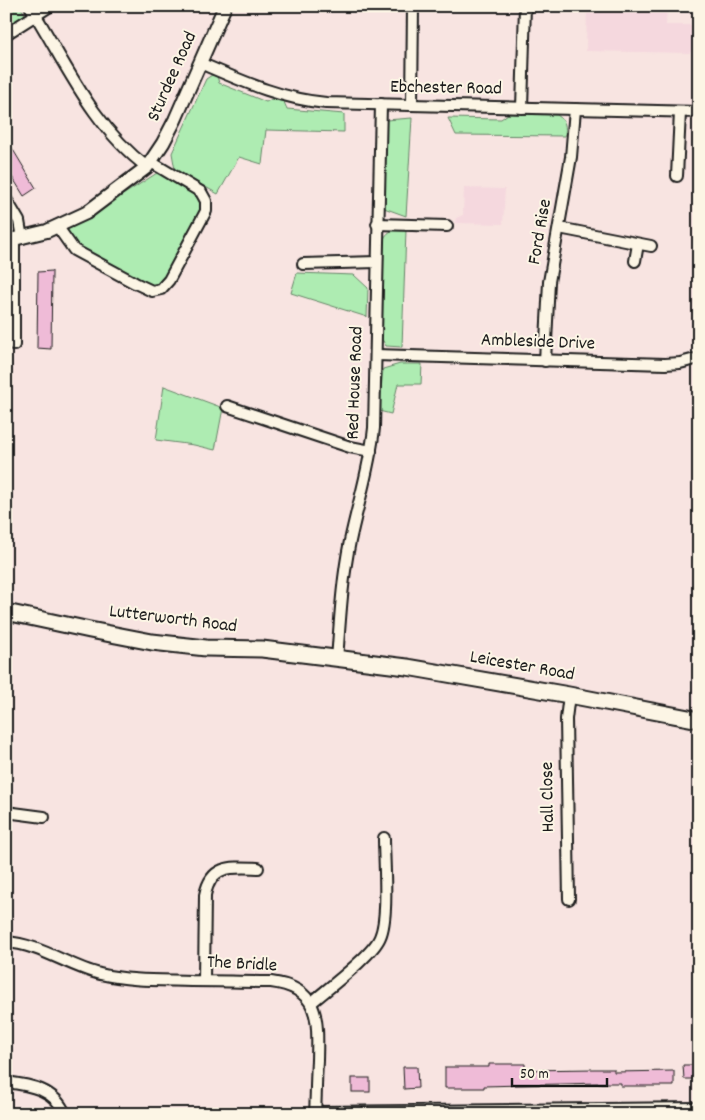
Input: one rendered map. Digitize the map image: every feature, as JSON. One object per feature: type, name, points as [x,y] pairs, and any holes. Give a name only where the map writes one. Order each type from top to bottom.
[{"type":"main road","name":"Lutterworth Road","points":[[6,612],[152,642],[206,648],[262,649],[337,660]]},
{"type":"main road","name":"Leicester Road","points":[[337,660],[407,667],[699,720]]},
{"type":"street","points":[[6,34],[33,11],[50,6]]},
{"type":"street","name":"Sturdee Road","points":[[14,239],[47,231],[86,213],[149,164],[167,136],[224,6]]},
{"type":"street","points":[[412,105],[413,6]]},
{"type":"street","points":[[522,108],[525,6]]},
{"type":"street","points":[[33,11],[98,118],[126,150],[201,192],[206,201],[206,211],[169,280],[161,289],[152,290],[135,283],[74,250],[57,226]]},
{"type":"street","name":"Ebchester Road","points":[[200,63],[258,88],[303,101],[699,112]]},
{"type":"street","name":"Red House Road","points":[[337,660],[340,611],[350,542],[371,451],[376,355],[377,224],[381,104]]},
{"type":"street","name":"Ford Rise","points":[[545,361],[547,302],[571,157],[575,109]]},
{"type":"street","points":[[677,176],[680,112]]},
{"type":"street","points":[[6,199],[19,221],[14,239],[14,345]]},
{"type":"street","points":[[377,224],[447,226]]},
{"type":"street","points":[[559,228],[651,246]]},
{"type":"street","points":[[635,260],[638,244]]},
{"type":"street","points":[[303,264],[377,262]]},
{"type":"street","name":"Ambleside Drive","points":[[376,355],[665,364],[680,364],[699,358]]},
{"type":"street","points":[[227,406],[350,447],[371,451]]},
{"type":"street","name":"Hall Close","points":[[568,899],[566,719],[569,695]]},
{"type":"street","points":[[6,812],[44,817]]},
{"type":"street","points":[[384,838],[384,920],[380,939],[369,952],[311,1003],[317,1018],[318,1034],[315,1113],[699,1108]]},
{"type":"street","points":[[204,981],[205,895],[207,885],[213,875],[222,870],[258,868]]},
{"type":"street","name":"The Bridle","points":[[6,942],[26,945],[99,974],[144,980],[283,984],[295,988],[311,1003]]},
{"type":"street","points":[[6,1082],[37,1088],[52,1095],[61,1105],[64,1114]]},
{"type":"shaded area","points":[[587,6],[667,7],[666,25],[699,25],[699,47],[689,53],[586,51]]},
{"type":"shaded area","points":[[464,188],[505,189],[503,224],[455,223],[456,218],[463,215]]},
{"type":"green space","points":[[6,6],[20,6],[26,16],[6,28]]},
{"type":"green space","points":[[212,75],[217,76],[219,83],[266,102],[272,99],[284,102],[287,109],[344,114],[344,132],[266,130],[262,164],[239,157],[218,194],[175,170],[172,153],[206,79]]},
{"type":"green space","points":[[508,114],[557,115],[565,124],[565,136],[456,135],[448,118],[501,119]]},
{"type":"green space","points":[[412,118],[406,216],[384,208],[385,128],[386,120]]},
{"type":"green space","points":[[157,173],[163,173],[206,201],[161,289],[152,291],[90,259],[57,226],[107,205]]},
{"type":"green space","points":[[396,230],[406,230],[402,347],[386,346],[380,336],[383,241],[388,233]]},
{"type":"green space","points":[[297,273],[354,275],[368,288],[367,317],[291,293]]},
{"type":"green space","points":[[400,364],[422,364],[421,384],[398,384],[391,414],[379,411],[383,369]]},
{"type":"green space","points":[[164,386],[223,408],[215,450],[156,440]]},
{"type":"building","points":[[6,138],[36,188],[24,196],[6,167]]},
{"type":"building","points":[[52,271],[51,349],[37,348],[38,272]]},
{"type":"building","points":[[489,1064],[525,1064],[525,1070],[614,1069],[614,1072],[674,1071],[674,1086],[621,1086],[621,1083],[600,1083],[445,1088],[445,1067],[489,1067]]},
{"type":"building","points":[[683,1065],[697,1065],[698,1079],[684,1079]]},
{"type":"building","points":[[403,1067],[417,1067],[418,1088],[404,1089]]},
{"type":"building","points":[[352,1078],[370,1078],[370,1092],[352,1092]]}]
